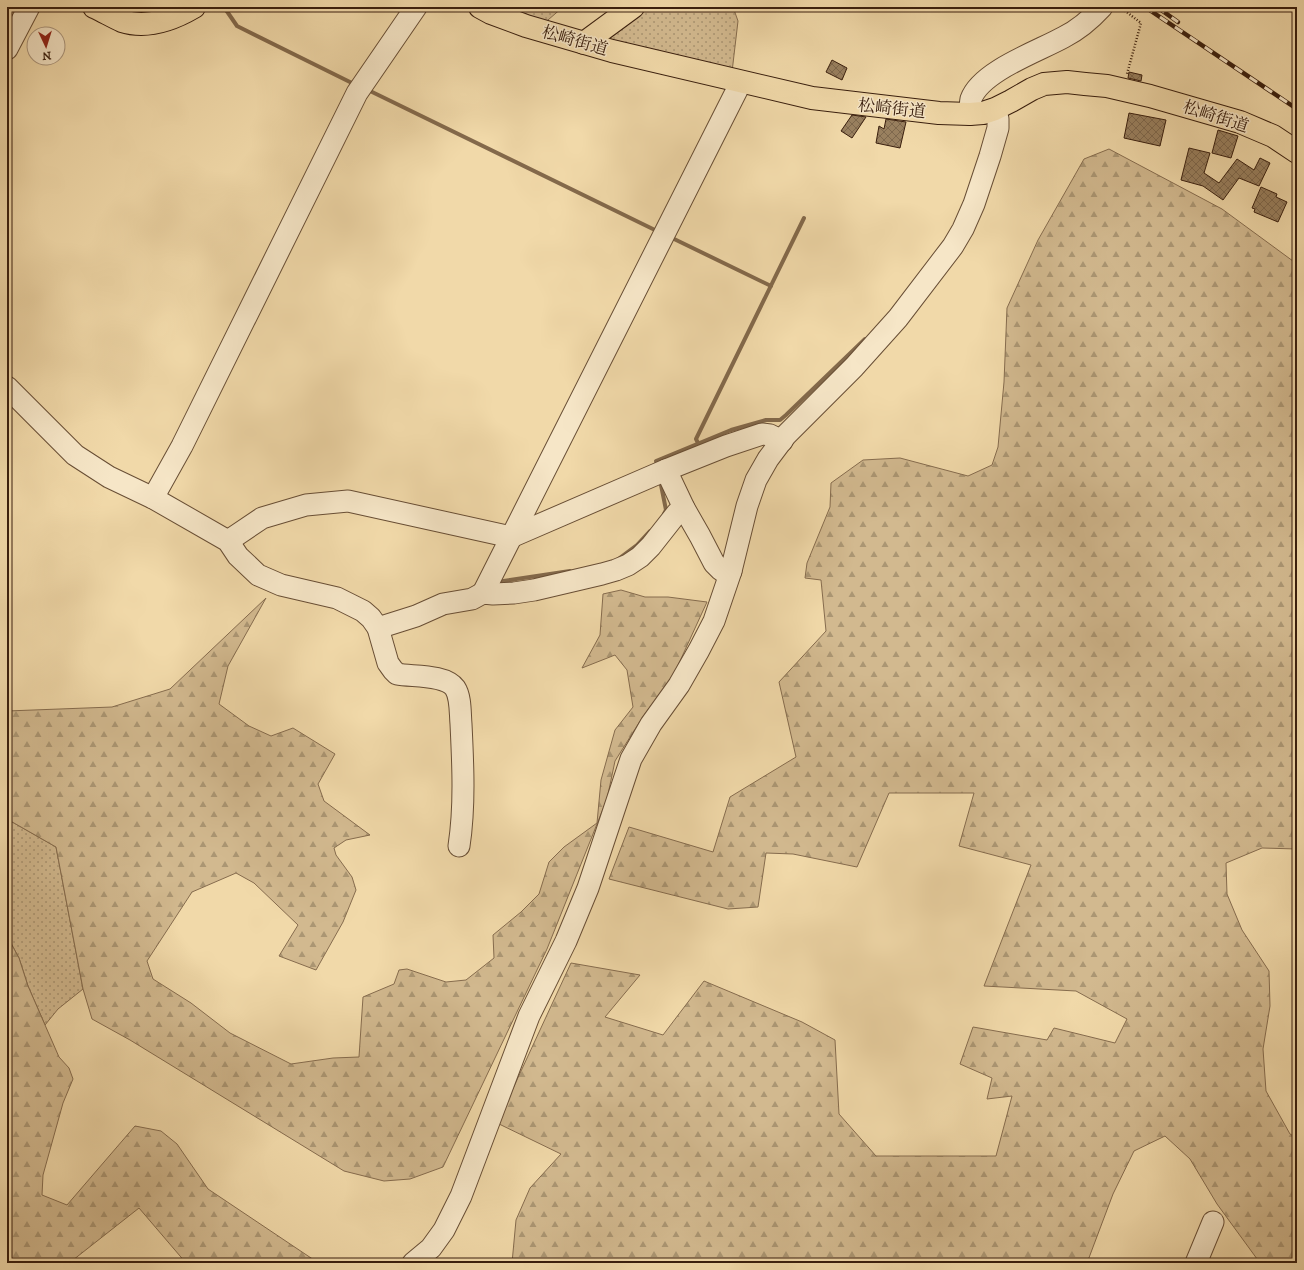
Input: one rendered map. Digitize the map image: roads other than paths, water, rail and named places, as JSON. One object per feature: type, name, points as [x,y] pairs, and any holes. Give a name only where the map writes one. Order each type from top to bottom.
[{"type":"main road","points":[[94,7],[122,20],[136,24],[149,24],[161,22],[194,7]]},
{"type":"main road","name":"松崎街道","points":[[480,7],[491,13],[526,26],[584,43],[741,82],[828,101],[939,113],[970,114],[983,113],[995,109],[1044,84],[1067,82],[1107,86],[1150,96],[1240,122],[1273,136],[1297,152]]},
{"type":"main road","points":[[584,43],[632,7]]},
{"type":"street","points":[[7,49],[29,7]]},
{"type":"street","points":[[153,498],[185,439],[357,93],[416,7]]},
{"type":"street","points":[[970,114],[973,94],[990,77],[1006,65],[1064,37],[1081,26],[1102,7]]},
{"type":"street","points":[[483,593],[741,82]]},
{"type":"street","points":[[413,1263],[431,1248],[444,1230],[461,1196],[530,1016],[566,941],[588,888],[631,759],[651,724],[679,685],[714,621],[731,571],[747,506],[756,480],[768,459],[782,441],[854,367],[898,318],[953,246],[963,229],[974,204],[990,156],[998,128],[998,119],[995,109]]},
{"type":"street","points":[[7,387],[75,455],[109,477],[153,498],[228,541],[238,556],[258,575],[281,584],[337,598],[363,611],[371,618],[378,628],[388,663],[396,674],[440,679],[449,683],[455,688],[459,707],[464,772],[459,846]]},
{"type":"street","points":[[228,541],[262,518],[306,505],[348,501],[511,537],[666,470],[726,446],[762,434],[770,435],[782,441]]},
{"type":"street","points":[[666,470],[684,508],[714,563],[721,570],[731,571]]},
{"type":"street","points":[[378,628],[416,616],[443,604],[472,599],[483,593],[514,593],[534,590],[602,574],[628,565],[640,557],[651,546],[677,513],[684,508]]},
{"type":"street","points":[[1196,1263],[1214,1222]]},
{"type":"waterway","points":[[224,7],[237,26],[356,85]]},
{"type":"waterway","points":[[366,89],[659,232]]},
{"type":"waterway","points":[[698,443],[696,439],[804,218]]},
{"type":"waterway","points":[[670,237],[771,286]]},
{"type":"waterway","points":[[658,468],[656,461],[731,430],[766,420],[780,420],[865,339]]},
{"type":"waterway","points":[[660,480],[666,510],[664,514]]},
{"type":"waterway","points":[[617,560],[637,545],[650,531]]},
{"type":"waterway","points":[[497,582],[570,571]]},
{"type":"railway","points":[[1145,7],[1297,109]]},
{"type":"railway","points":[[1157,7],[1178,22]]}]
